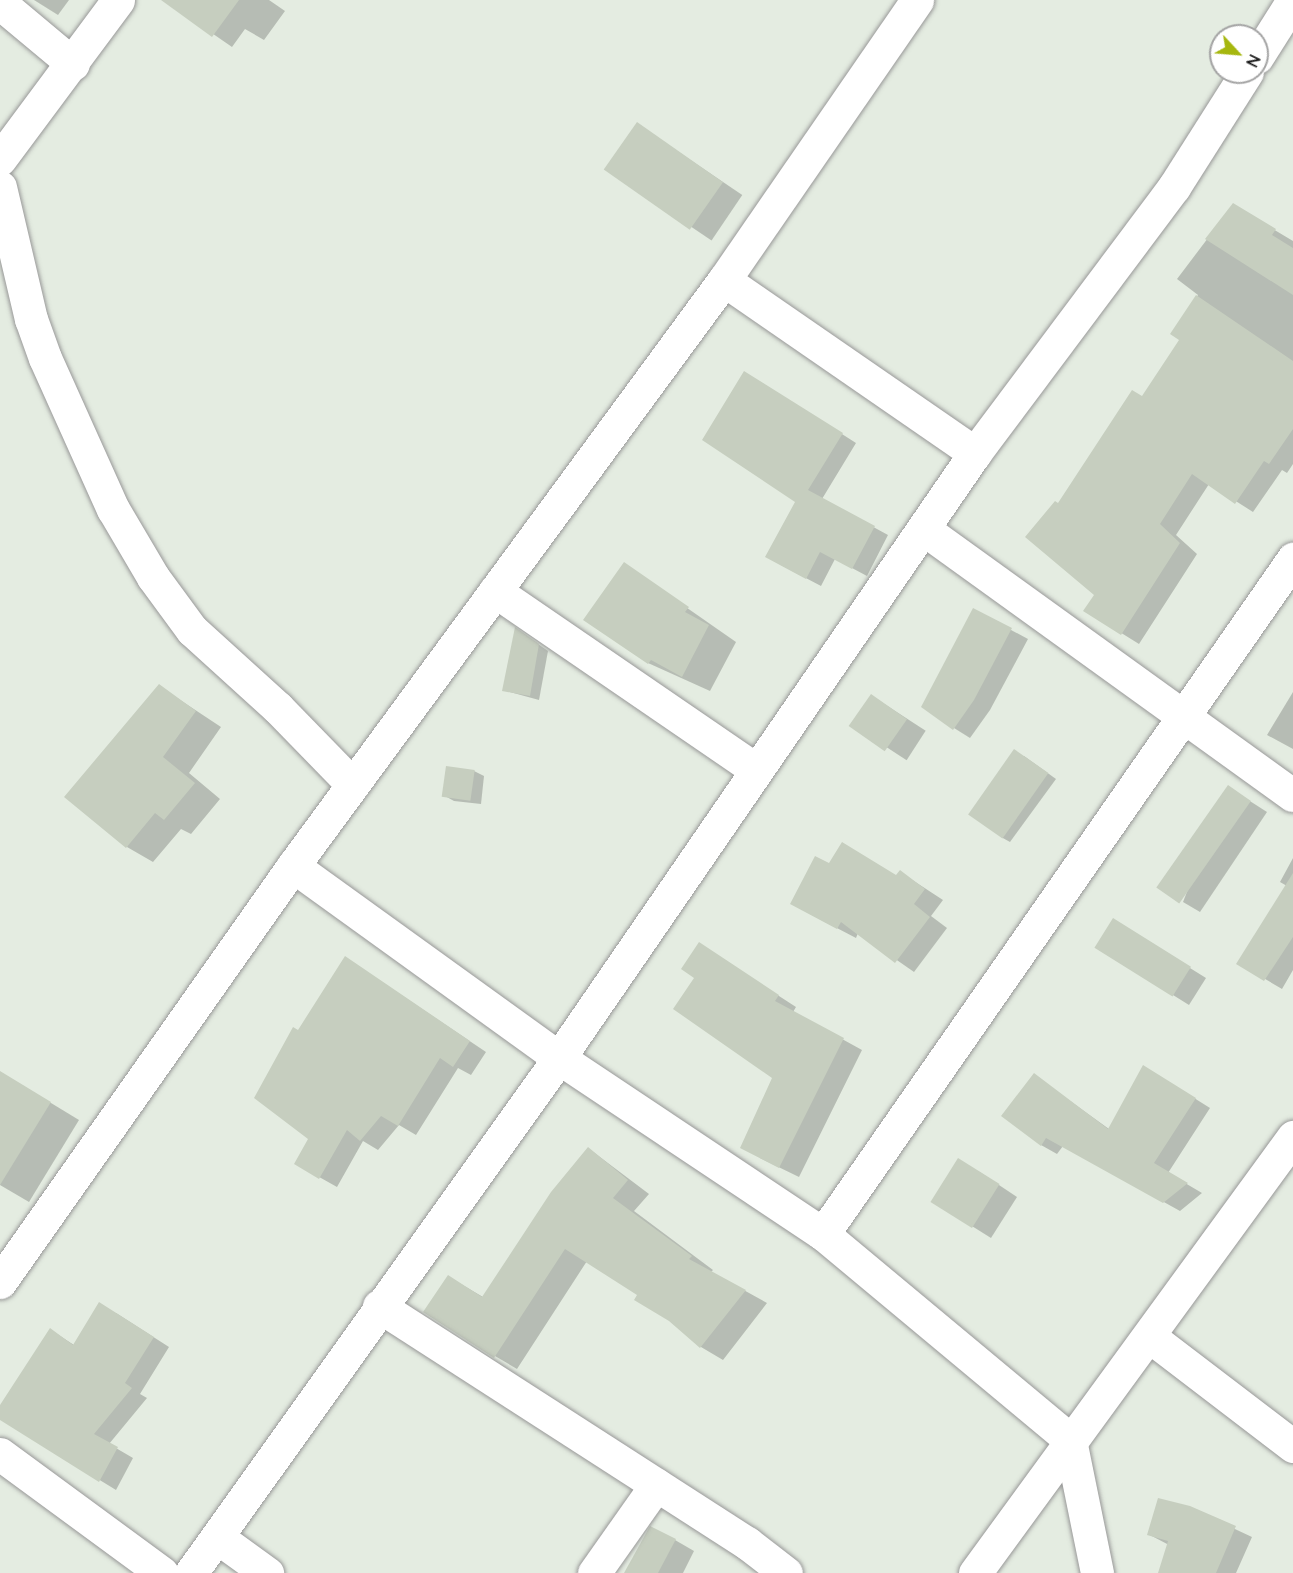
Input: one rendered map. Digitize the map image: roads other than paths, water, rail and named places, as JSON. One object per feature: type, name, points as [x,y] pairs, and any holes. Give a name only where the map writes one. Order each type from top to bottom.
[{"type":"street","points":[[0,159],[73,64],[118,0]]},
{"type":"street","points":[[4,1266],[293,866],[724,280],[917,0]]},
{"type":"street","points":[[1269,38],[1293,0]]},
{"type":"street","points":[[0,3],[73,64]]},
{"type":"street","points":[[191,1573],[379,1306],[559,1058],[756,770],[925,531],[975,453],[1174,187],[1239,84]]},
{"type":"street","points":[[0,187],[31,319],[45,358],[65,408],[130,538],[192,630],[278,708],[353,785]]},
{"type":"street","points":[[724,280],[975,453]]},
{"type":"street","points":[[925,531],[1293,795]]},
{"type":"street","points":[[823,1234],[1184,719],[1293,559]]},
{"type":"street","points":[[495,591],[756,770]]},
{"type":"street","points":[[293,866],[559,1058],[823,1234],[1070,1440],[1097,1573]]},
{"type":"street","points":[[975,1573],[1293,1137]]},
{"type":"street","points":[[379,1306],[656,1485],[786,1573]]},
{"type":"street","points":[[1149,1336],[1293,1446]]},
{"type":"street","points":[[0,1454],[162,1573]]},
{"type":"street","points":[[594,1573],[656,1485]]},
{"type":"street","points":[[217,1537],[267,1573]]}]
